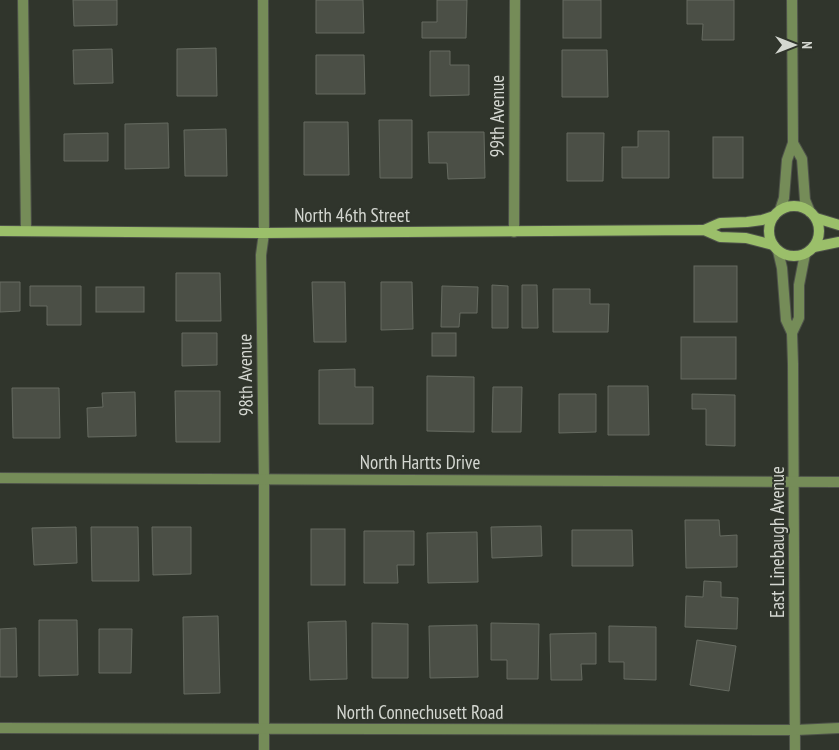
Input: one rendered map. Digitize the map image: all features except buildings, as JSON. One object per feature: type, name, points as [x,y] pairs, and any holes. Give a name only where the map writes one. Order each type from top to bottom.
[{"type":"street","points":[[23,0],[24,214],[26,231]]},
{"type":"street","name":"98th Avenue","points":[[263,0],[264,233],[261,255],[264,479],[264,750]]},
{"type":"street","name":"99th Avenue","points":[[514,232],[515,0]]},
{"type":"street","points":[[792,0],[793,143],[787,160],[784,198],[769,230],[776,248],[791,256],[805,254],[814,247],[818,241],[819,233],[819,225],[805,200],[802,159],[793,143]]},
{"type":"street","points":[[777,213],[795,206],[803,208],[813,215],[839,224]]},
{"type":"street","name":"North 46th Street","points":[[0,231],[264,233],[704,230],[720,223],[762,220],[777,213]]},
{"type":"street","name":"North 46th Street","points":[[704,230],[720,237],[746,238],[776,248]]},
{"type":"street","points":[[814,247],[839,242]]},
{"type":"street","name":"East Linebaugh Avenue","points":[[776,248],[782,268],[786,320],[792,333],[795,750]]},
{"type":"street","name":"East Linebaugh Avenue","points":[[792,333],[800,318],[800,285],[805,254]]},
{"type":"street","name":"North Hartts Drive","points":[[0,478],[839,482]]},
{"type":"street","name":"North Connechusett Road","points":[[0,728],[796,730],[839,728]]}]
